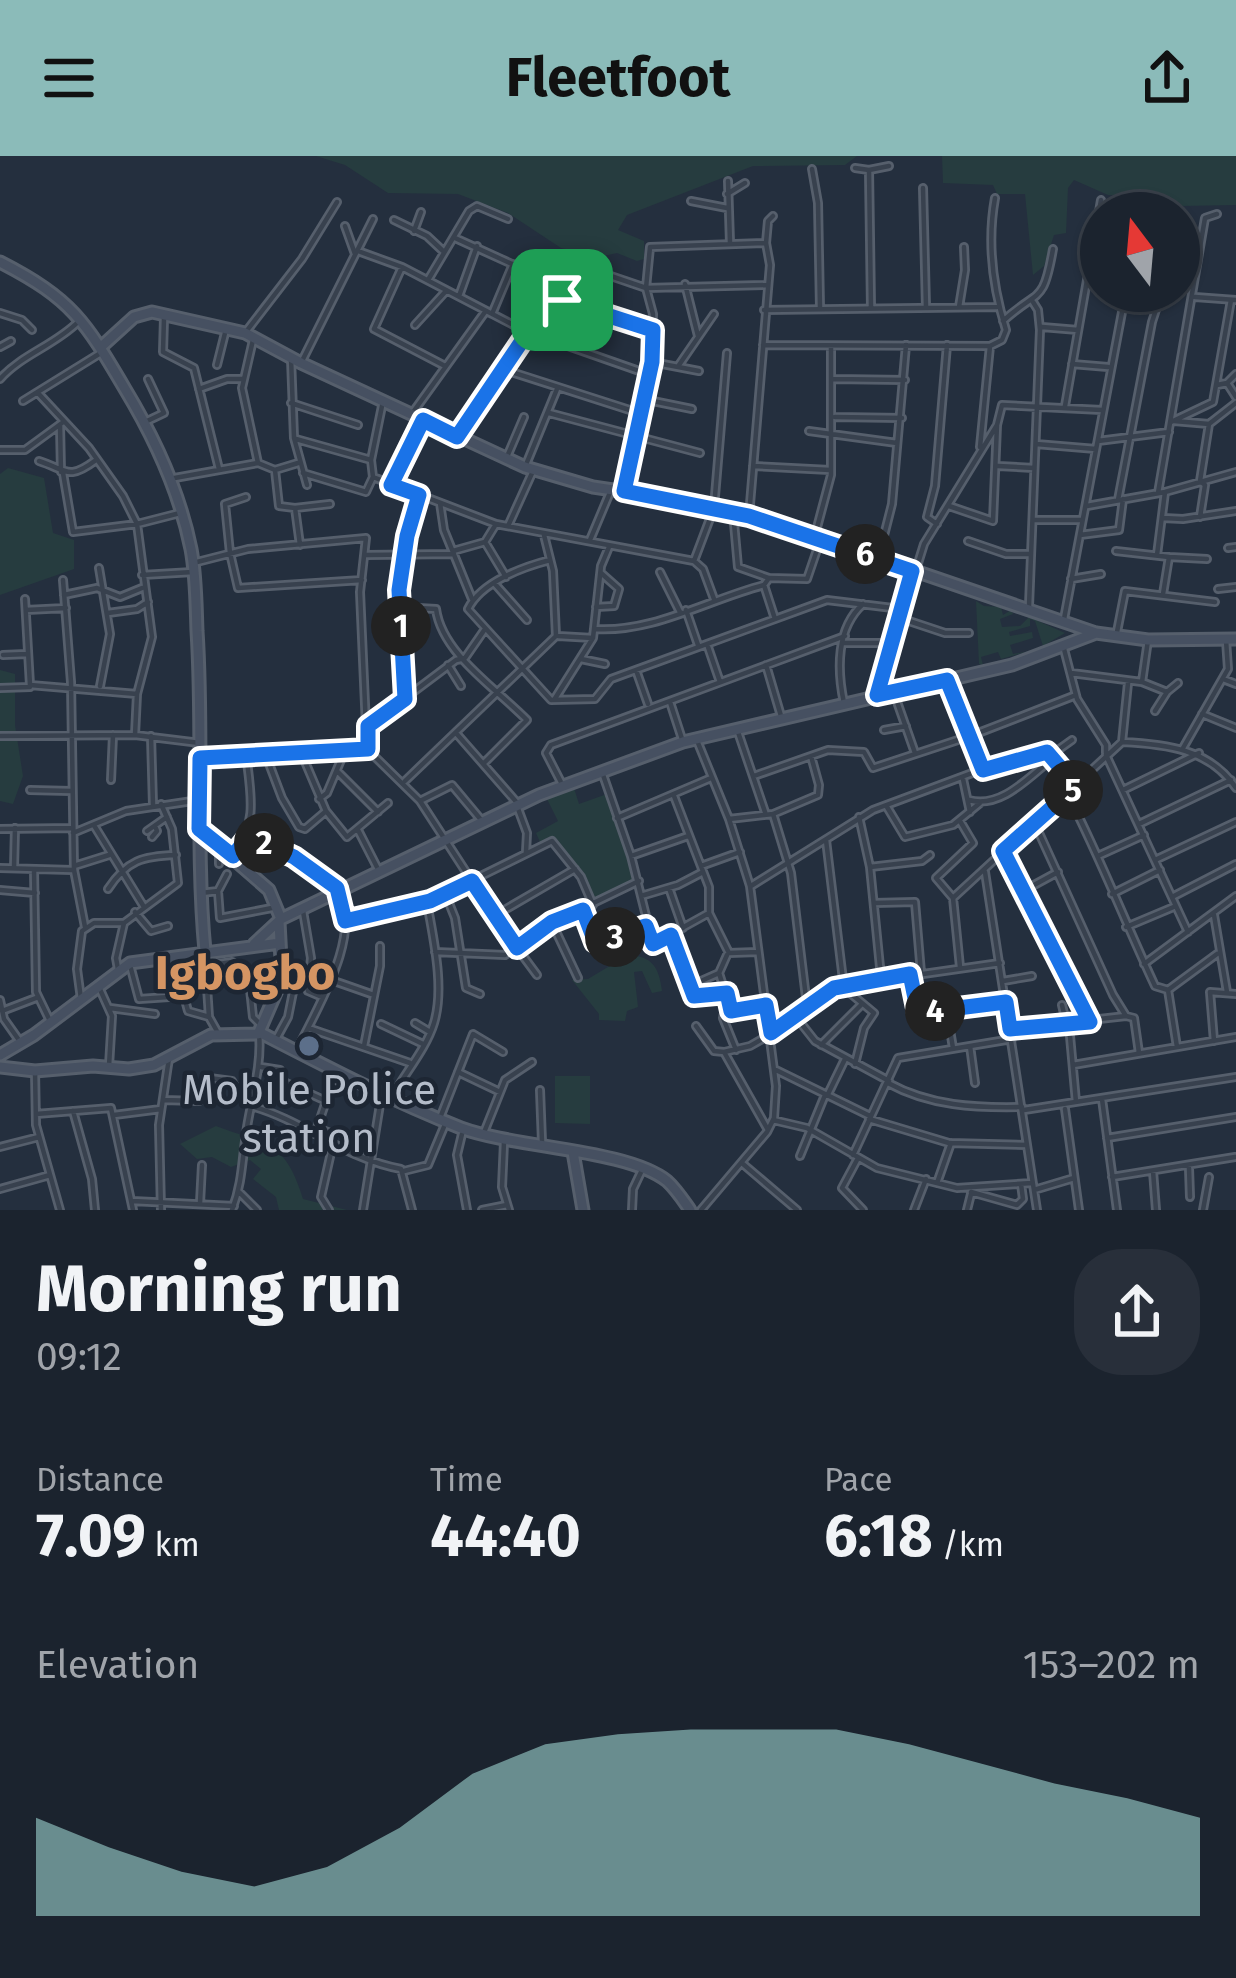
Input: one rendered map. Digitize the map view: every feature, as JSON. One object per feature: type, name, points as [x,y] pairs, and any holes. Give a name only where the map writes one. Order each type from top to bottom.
[{"type":"main road","points":[[0,262],[53,291],[82,318],[145,422],[180,513],[193,567],[205,951]]},
{"type":"main road","points":[[103,349],[138,315],[164,315],[226,329],[530,468],[611,490],[749,516],[1096,633],[1148,640],[1231,640]]},
{"type":"main road","points":[[250,945],[279,914],[303,911],[562,786],[696,738],[1033,660],[1096,633]]},
{"type":"main road","points":[[199,829],[269,890],[279,914],[280,983],[260,1030]]},
{"type":"main road","points":[[0,1055],[130,963],[280,943]]},
{"type":"main road","points":[[0,1067],[129,1069],[169,1058],[219,1034],[260,1030],[387,1094],[483,1135],[642,1169],[669,1183],[690,1210]]},
{"type":"main road","points":[[573,1152],[583,1210]]},
{"type":"street","points":[[855,168],[889,166]]},
{"type":"street","points":[[812,169],[818,203],[820,308]]},
{"type":"street","points":[[869,170],[871,308]]},
{"type":"street","points":[[728,181],[730,244]]},
{"type":"street","points":[[727,194],[745,183]]},
{"type":"street","points":[[923,188],[926,307]]},
{"type":"street","points":[[763,345],[990,346],[1005,338],[992,262],[995,198]]},
{"type":"street","points":[[691,201],[728,208]]},
{"type":"street","points":[[258,463],[242,379],[249,336],[337,202]]},
{"type":"street","points":[[428,280],[467,213],[477,206],[508,219]]},
{"type":"street","points":[[414,231],[421,212]]},
{"type":"street","points":[[1200,239],[1204,220],[1217,214]]},
{"type":"street","points":[[749,516],[768,285],[766,243],[772,216]]},
{"type":"street","points":[[307,484],[294,438],[291,403],[296,360],[373,219]]},
{"type":"street","points":[[394,220],[438,244],[444,253]]},
{"type":"street","points":[[345,226],[357,253],[402,267],[526,332],[647,374]]},
{"type":"street","points":[[455,238],[547,280]]},
{"type":"street","points":[[624,491],[652,362],[646,288],[651,246],[766,243]]},
{"type":"street","points":[[459,296],[477,246]]},
{"type":"street","points":[[959,308],[964,247]]},
{"type":"street","points":[[1003,321],[1044,290],[1053,249]]},
{"type":"street","points":[[457,437],[526,332],[555,256],[646,288],[768,285]]},
{"type":"street","points":[[411,415],[489,312],[513,263]]},
{"type":"street","points":[[402,267],[374,329],[446,366]]},
{"type":"street","points":[[685,284],[698,336]]},
{"type":"street","points":[[416,325],[446,291]]},
{"type":"street","points":[[541,294],[653,330]]},
{"type":"street","points":[[1173,421],[1213,402],[1217,385],[1234,300],[1200,297]]},
{"type":"street","points":[[1029,609],[1040,327],[1033,302]]},
{"type":"street","points":[[764,310],[997,307]]},
{"type":"street","points":[[1065,406],[1081,312]]},
{"type":"street","points":[[1064,619],[1122,312]]},
{"type":"street","points":[[1081,536],[1120,530],[1120,499],[1155,312]]},
{"type":"street","points":[[1157,555],[1169,432],[1192,312]]},
{"type":"street","points":[[0,313],[22,320],[32,330]]},
{"type":"street","points":[[679,365],[714,314]]},
{"type":"street","points":[[164,315],[163,352],[191,364],[219,469]]},
{"type":"street","points":[[0,379],[82,318]]},
{"type":"street","points":[[1040,327],[1078,330]]},
{"type":"street","points":[[217,365],[226,329]]},
{"type":"street","points":[[0,346],[11,341]]},
{"type":"street","points":[[733,512],[738,567],[769,578],[808,578],[831,470],[831,345]]},
{"type":"street","points":[[878,559],[892,504],[906,345]]},
{"type":"street","points":[[938,524],[927,517],[935,486],[947,345]]},
{"type":"street","points":[[979,451],[990,346]]},
{"type":"street","points":[[23,401],[103,349]]},
{"type":"street","points":[[694,561],[714,508],[727,352]]},
{"type":"street","points":[[652,362],[699,371]]},
{"type":"street","points":[[1072,364],[1110,368]]},
{"type":"street","points":[[502,369],[639,413]]},
{"type":"street","points":[[1217,385],[1236,374]]},
{"type":"street","points":[[145,422],[164,414],[148,379]]},
{"type":"street","points":[[199,389],[242,379]]},
{"type":"street","points":[[833,379],[904,380]]},
{"type":"street","points":[[1200,481],[1209,424],[1236,400],[1227,383]]},
{"type":"street","points":[[508,526],[558,389]]},
{"type":"street","points":[[38,393],[96,460],[137,524],[152,646],[137,694],[135,735]]},
{"type":"street","points":[[643,399],[692,409]]},
{"type":"street","points":[[303,473],[366,492],[373,477],[371,460],[383,401]]},
{"type":"street","points":[[291,403],[358,425]]},
{"type":"street","points":[[949,506],[993,522],[1002,405],[1102,410]]},
{"type":"street","points":[[549,413],[700,453]]},
{"type":"street","points":[[506,459],[524,417]]},
{"type":"street","points":[[832,417],[902,418]]},
{"type":"street","points":[[391,485],[423,420]]},
{"type":"street","points":[[1173,421],[1209,424]]},
{"type":"street","points":[[0,450],[25,451],[61,424]]},
{"type":"street","points":[[61,424],[62,473],[73,532],[180,513]]},
{"type":"street","points":[[877,695],[912,571],[997,425]]},
{"type":"street","points":[[809,431],[899,443]]},
{"type":"street","points":[[1036,444],[1097,445],[1169,432]]},
{"type":"street","points":[[294,438],[371,460]]},
{"type":"street","points":[[39,461],[62,473],[82,470],[96,460]]},
{"type":"street","points":[[168,479],[258,463],[275,470],[298,463]]},
{"type":"street","points":[[752,466],[831,470]]},
{"type":"street","points":[[997,466],[1034,468]]},
{"type":"street","points":[[275,470],[279,506],[330,503]]},
{"type":"street","points":[[1087,506],[1236,472]]},
{"type":"street","points":[[373,477],[496,524],[694,561],[703,569],[714,599]]},
{"type":"street","points":[[1200,481],[1205,485],[1200,517]]},
{"type":"street","points":[[590,542],[611,490]]},
{"type":"street","points":[[405,699],[400,607],[404,557],[419,495]]},
{"type":"street","points":[[246,496],[226,502],[238,588],[362,580]]},
{"type":"street","points":[[440,503],[444,530],[472,599],[469,611],[549,699],[595,699],[611,679],[827,600],[902,609]]},
{"type":"street","points":[[295,508],[300,546]]},
{"type":"street","points":[[1163,518],[1236,511]]},
{"type":"street","points":[[1033,520],[1083,520]]},
{"type":"street","points":[[367,555],[454,552],[485,542],[496,524]]},
{"type":"street","points":[[404,783],[556,636],[544,535]]},
{"type":"street","points":[[142,575],[193,567],[230,553],[364,537],[368,749]]},
{"type":"street","points":[[968,541],[1006,554],[1031,554]]},
{"type":"street","points":[[485,542],[506,577]]},
{"type":"street","points":[[554,700],[593,638],[600,572],[609,547]]},
{"type":"street","points":[[1117,551],[1207,559]]},
{"type":"street","points":[[1163,595],[1169,557]]},
{"type":"street","points":[[472,599],[506,577],[550,560]]},
{"type":"street","points":[[99,568],[110,640],[99,688]]},
{"type":"street","points":[[596,608],[614,606],[619,590],[600,572]]},
{"type":"street","points":[[660,572],[698,646]]},
{"type":"street","points":[[1071,579],[1101,574]]},
{"type":"street","points":[[594,628],[633,629],[764,585],[769,578]]},
{"type":"street","points":[[63,580],[74,868],[85,927],[79,938],[77,969],[81,999]]},
{"type":"street","points":[[495,584],[527,620]]},
{"type":"street","points":[[764,585],[776,619]]},
{"type":"street","points":[[64,596],[102,588],[120,597],[143,587]]},
{"type":"street","points":[[1218,589],[1236,587]]},
{"type":"street","points":[[1116,637],[1125,591],[1215,602]]},
{"type":"street","points":[[26,599],[32,686]]},
{"type":"street","points":[[107,614],[137,609],[148,602]]},
{"type":"street","points":[[844,703],[838,666],[847,624],[863,604]]},
{"type":"street","points":[[400,607],[435,608],[443,633],[527,721],[484,763]]},
{"type":"street","points":[[26,610],[66,608]]},
{"type":"street","points":[[900,618],[945,633],[970,632]]},
{"type":"street","points":[[368,726],[448,665],[465,658],[485,629]]},
{"type":"street","points":[[556,636],[593,638]]},
{"type":"street","points":[[562,786],[547,755],[548,747],[649,706],[843,640],[892,643]]},
{"type":"street","points":[[1122,742],[1133,683],[1148,640]]},
{"type":"street","points":[[1182,749],[1223,679],[1231,640]]},
{"type":"street","points":[[707,644],[720,682]]},
{"type":"street","points":[[1063,647],[1076,695],[1108,750],[1188,932]]},
{"type":"street","points":[[3,655],[27,654]]},
{"type":"street","points":[[581,659],[605,664]]},
{"type":"street","points":[[448,665],[461,686]]},
{"type":"street","points":[[766,665],[781,717]]},
{"type":"street","points":[[636,670],[649,706]]},
{"type":"street","points":[[1071,673],[1166,692]]},
{"type":"street","points":[[1223,679],[1236,684]]},
{"type":"street","points":[[947,680],[983,770]]},
{"type":"street","points":[[1155,711],[1178,683]]},
{"type":"street","points":[[0,688],[99,688],[137,694]]},
{"type":"street","points":[[893,693],[916,753]]},
{"type":"street","points":[[754,776],[828,750],[864,752],[871,768],[1076,695]]},
{"type":"street","points":[[669,700],[683,742]]},
{"type":"street","points":[[1202,714],[1236,728]]},
{"type":"street","points":[[884,730],[906,725]]},
{"type":"street","points":[[736,727],[764,812]]},
{"type":"street","points":[[456,733],[518,806],[527,832],[526,852]]},
{"type":"street","points":[[111,780],[113,735]]},
{"type":"street","points":[[0,736],[135,735],[200,743]]},
{"type":"street","points":[[118,969],[124,923],[177,884],[167,817],[157,805],[152,736]]},
{"type":"street","points":[[696,738],[729,819],[749,886],[776,1070],[769,1130],[701,1210]]},
{"type":"street","points":[[969,800],[999,800],[1072,740]]},
{"type":"street","points":[[953,898],[1068,795],[1108,750],[1122,742],[1199,753],[1236,788]]},
{"type":"street","points":[[320,799],[346,748]]},
{"type":"street","points":[[200,758],[368,749],[420,800],[537,974]]},
{"type":"street","points":[[301,751],[326,811],[347,837],[388,803]]},
{"type":"street","points":[[749,886],[885,805],[1043,751],[1076,786]]},
{"type":"street","points":[[265,753],[299,827],[305,829],[326,811]]},
{"type":"street","points":[[1123,790],[1199,753]]},
{"type":"street","points":[[233,856],[249,836],[246,754]]},
{"type":"street","points":[[729,819],[773,814],[819,793],[811,756]]},
{"type":"street","points":[[337,771],[377,812]]},
{"type":"street","points":[[602,772],[632,856],[653,944],[709,913]]},
{"type":"street","points":[[617,818],[713,777]]},
{"type":"street","points":[[963,779],[970,812]]},
{"type":"street","points":[[1139,824],[1231,780]]},
{"type":"street","points":[[420,800],[452,785],[482,822]]},
{"type":"street","points":[[30,790],[71,791]]},
{"type":"street","points":[[1068,795],[1100,855],[1112,894],[1156,988],[1168,990],[1219,952]]},
{"type":"street","points":[[674,796],[711,895],[709,913],[729,953]]},
{"type":"street","points":[[0,829],[73,830],[94,826],[115,814],[199,800]]},
{"type":"street","points":[[885,805],[905,837],[960,821],[980,802]]},
{"type":"street","points":[[773,814],[788,864],[807,1006]]},
{"type":"street","points":[[150,834],[167,817]]},
{"type":"street","points":[[859,817],[870,867],[881,979]]},
{"type":"street","points":[[960,821],[974,843],[936,878],[953,898],[960,967]]},
{"type":"street","points":[[1155,860],[1236,822]]},
{"type":"street","points":[[1035,824],[1126,1016]]},
{"type":"street","points":[[94,826],[144,907]]},
{"type":"street","points":[[14,868],[15,828]]},
{"type":"street","points":[[358,830],[380,873]]},
{"type":"street","points":[[1100,855],[1144,835]]},
{"type":"street","points":[[249,836],[294,857],[339,892],[345,921],[343,944],[332,980],[296,1050]]},
{"type":"street","points":[[632,856],[690,836]]},
{"type":"street","points":[[826,840],[844,984],[848,994],[874,1015],[865,1028],[855,1064]]},
{"type":"street","points":[[345,921],[428,902],[554,841],[575,869],[592,905]]},
{"type":"street","points":[[219,864],[221,845]]},
{"type":"street","points":[[1003,851],[1090,1022]]},
{"type":"street","points":[[641,896],[669,888],[740,852]]},
{"type":"street","points":[[108,889],[120,870],[143,857],[176,854]]},
{"type":"street","points":[[0,868],[74,868],[111,855]]},
{"type":"street","points":[[870,867],[922,861],[930,855]]},
{"type":"street","points":[[1172,897],[1236,864]]},
{"type":"street","points":[[34,869],[38,997],[51,1023]]},
{"type":"street","points":[[494,916],[575,869]]},
{"type":"street","points":[[985,870],[1037,1210]]},
{"type":"street","points":[[1112,894],[1160,870]]},
{"type":"street","points":[[1023,891],[1058,872]]},
{"type":"street","points":[[227,874],[218,891],[220,918],[279,914]]},
{"type":"street","points":[[435,952],[499,956],[552,922],[638,880]]},
{"type":"street","points":[[669,888],[683,928]]},
{"type":"street","points":[[0,890],[35,893]]},
{"type":"street","points":[[201,893],[218,891]]},
{"type":"street","points":[[445,893],[466,988],[480,994]]},
{"type":"street","points":[[1144,964],[1236,896]]},
{"type":"street","points":[[364,1210],[368,1163],[387,1094],[423,1044],[436,1015],[428,902]]},
{"type":"street","points":[[875,905],[915,902],[921,973]]},
{"type":"street","points":[[1126,927],[1176,905]]},
{"type":"street","points":[[583,910],[595,942],[646,926]]},
{"type":"street","points":[[303,911],[311,958],[309,992],[322,997]]},
{"type":"street","points":[[135,912],[150,931],[168,926]]},
{"type":"street","points":[[1214,915],[1227,992]]},
{"type":"street","points":[[552,922],[578,978]]},
{"type":"street","points":[[85,927],[124,923]]},
{"type":"street","points":[[671,935],[694,996],[727,993]]},
{"type":"street","points":[[363,1048],[380,946]]},
{"type":"street","points":[[205,951],[209,1017],[219,1034]]},
{"type":"street","points":[[731,1011],[719,973],[722,961],[729,953],[758,952]]},
{"type":"street","points":[[130,963],[140,999],[184,996],[188,1012],[209,1017]]},
{"type":"street","points":[[696,1026],[714,1051],[736,1050],[771,1033],[844,984],[1000,963]]},
{"type":"street","points":[[132,1201],[233,1208],[239,1192],[260,1030],[244,970],[236,964],[206,966]]},
{"type":"street","points":[[691,986],[719,973]]},
{"type":"street","points":[[910,974],[916,1012],[1006,1002]]},
{"type":"street","points":[[1003,981],[1032,976]]},
{"type":"street","points":[[332,980],[374,994]]},
{"type":"street","points":[[276,1040],[291,1007],[295,982]]},
{"type":"street","points":[[250,988],[309,984]]},
{"type":"street","points":[[98,985],[110,1008],[113,1038],[108,1067]]},
{"type":"street","points":[[1168,990],[1177,1046]]},
{"type":"street","points":[[1214,1041],[1210,992],[1236,994]]},
{"type":"street","points":[[2,1011],[38,997]]},
{"type":"street","points":[[0,1000],[21,1043]]},
{"type":"street","points":[[821,1045],[862,1004]]},
{"type":"street","points":[[736,1050],[724,1013],[766,1005]]},
{"type":"street","points":[[1062,1005],[1076,1104]]},
{"type":"street","points":[[110,1008],[155,1015]]},
{"type":"street","points":[[947,1010],[953,1048]]},
{"type":"street","points":[[794,1016],[821,1045],[907,1093],[973,1108],[1064,1106],[1236,1077]]},
{"type":"street","points":[[1010,1029],[1126,1016],[1135,1018],[1139,1053]]},
{"type":"street","points":[[415,1023],[430,1032]]},
{"type":"street","points":[[381,1024],[423,1044]]},
{"type":"street","points":[[308,1028],[410,1063]]},
{"type":"street","points":[[316,1131],[332,1146],[368,1163],[404,1171],[428,1165],[474,1033],[503,1052]]},
{"type":"street","points":[[1073,1065],[1236,1037]]},
{"type":"street","points":[[863,1210],[842,1188],[901,1057],[1012,1039]]},
{"type":"street","points":[[970,1046],[975,1082]]},
{"type":"street","points":[[724,1052],[769,1130]]},
{"type":"street","points":[[161,1210],[161,1108],[169,1058]]},
{"type":"street","points":[[800,1156],[845,1059]]},
{"type":"street","points":[[483,1135],[513,1072],[532,1063]]},
{"type":"street","points":[[258,1067],[282,1071],[282,1082],[326,1101]]},
{"type":"street","points":[[776,1070],[870,1118],[951,1143],[1029,1144]]},
{"type":"street","points":[[35,1071],[39,1136],[60,1210]]},
{"type":"street","points":[[458,1072],[500,1092]]},
{"type":"street","points":[[209,1078],[254,1090]]},
{"type":"street","points":[[316,1131],[335,1078]]},
{"type":"street","points":[[540,1090],[542,1148]]},
{"type":"street","points":[[163,1100],[199,1100]]},
{"type":"street","points":[[1102,1100],[1117,1210]]},
{"type":"street","points":[[251,1106],[334,1134]]},
{"type":"street","points":[[1064,1106],[1079,1210]]},
{"type":"street","points":[[36,1114],[109,1107],[133,1210]]},
{"type":"street","points":[[114,1114],[161,1108]]},
{"type":"street","points":[[73,1111],[92,1179],[95,1210]]},
{"type":"street","points":[[1107,1138],[1236,1118]]},
{"type":"street","points":[[773,1120],[787,1120],[812,1131],[883,1170],[1017,1205],[1023,1199],[1020,1184]]},
{"type":"street","points":[[461,1134],[457,1155],[467,1210]]},
{"type":"street","points":[[0,1147],[39,1136]]},
{"type":"street","points":[[482,1210],[508,1207],[502,1187],[504,1142]]},
{"type":"street","points":[[937,1183],[951,1143]]},
{"type":"street","points":[[329,1210],[321,1197],[332,1146]]},
{"type":"street","points":[[1112,1177],[1235,1157]]},
{"type":"street","points":[[743,1164],[796,1210]]},
{"type":"street","points":[[200,1203],[202,1166]]},
{"type":"street","points":[[1189,1166],[1190,1197]]},
{"type":"street","points":[[632,1210],[633,1190],[642,1169]]},
{"type":"street","points":[[404,1171],[412,1210]]},
{"type":"street","points":[[1151,1172],[1156,1210]]},
{"type":"street","points":[[0,1189],[50,1175]]},
{"type":"street","points":[[1203,1210],[1209,1177]]},
{"type":"street","points":[[970,1190],[1074,1178]]},
{"type":"street","points":[[914,1210],[926,1179]]},
{"type":"street","points":[[967,1210],[970,1190]]},
{"type":"street","points":[[239,1192],[257,1210]]},
{"type":"green space","points":[[316,156],[857,156],[845,165],[753,166],[627,215],[618,230],[644,241],[644,259],[637,261],[617,253],[599,257],[561,248],[508,213],[458,194],[388,193],[345,165]]},
{"type":"green space","points":[[942,156],[1236,156],[1236,205],[1200,206],[1200,192],[1101,192],[1074,180],[1068,188],[1066,233],[1054,235],[1044,266],[1033,275],[1025,194],[997,194],[993,185],[943,183]]},
{"type":"green space","points":[[8,468],[44,478],[53,533],[74,540],[74,569],[0,595],[0,474]]},
{"type":"green space","points":[[976,601],[1001,607],[1003,615],[1011,610],[1013,614],[1000,619],[1002,627],[1020,626],[1029,617],[1065,633],[1043,646],[1035,621],[1030,619],[1030,626],[1009,632],[1010,636],[1032,632],[1033,638],[1010,645],[1013,654],[1030,651],[1001,659],[998,652],[981,657],[983,665],[979,664]]},
{"type":"green space","points":[[0,670],[15,674],[15,725],[23,776],[13,804],[0,801]]},
{"type":"green space","points":[[574,788],[579,804],[607,794],[636,879],[594,900],[553,836],[540,842],[536,833],[558,821],[547,799]]},
{"type":"green space","points":[[628,955],[653,965],[662,991],[652,993],[642,971],[634,972],[638,1007],[627,1011],[625,1021],[599,1020],[572,980],[588,979]]},
{"type":"green space","points":[[555,1076],[590,1076],[590,1124],[555,1123]]},
{"type":"green space","points":[[216,1126],[273,1148],[289,1166],[303,1199],[347,1210],[279,1210],[276,1197],[253,1179],[261,1169],[250,1160],[231,1167],[212,1157],[197,1159],[180,1144]]},
{"type":"place","name":"Mobile Police station","points":[[309,1046]]},
{"type":"district","name":"Igbogbo","points":[[245,973]]},
{"type":"route","points":[[541,294],[562,300],[653,330],[652,362],[624,491],[749,516],[912,571],[877,695],[947,680],[983,770],[1043,751],[1076,786],[1003,851],[1090,1022],[1010,1029],[1006,1002],[918,1013],[910,974],[834,988],[771,1033],[766,1005],[731,1011],[727,993],[694,996],[671,935],[653,944],[646,926],[597,943],[583,910],[552,922],[517,948],[472,881],[430,901],[345,921],[337,888],[294,857],[249,836],[233,856],[199,829],[200,758],[368,749],[368,726],[405,699],[399,590],[419,495],[391,485],[423,420],[457,437],[528,332],[541,294]]}]
